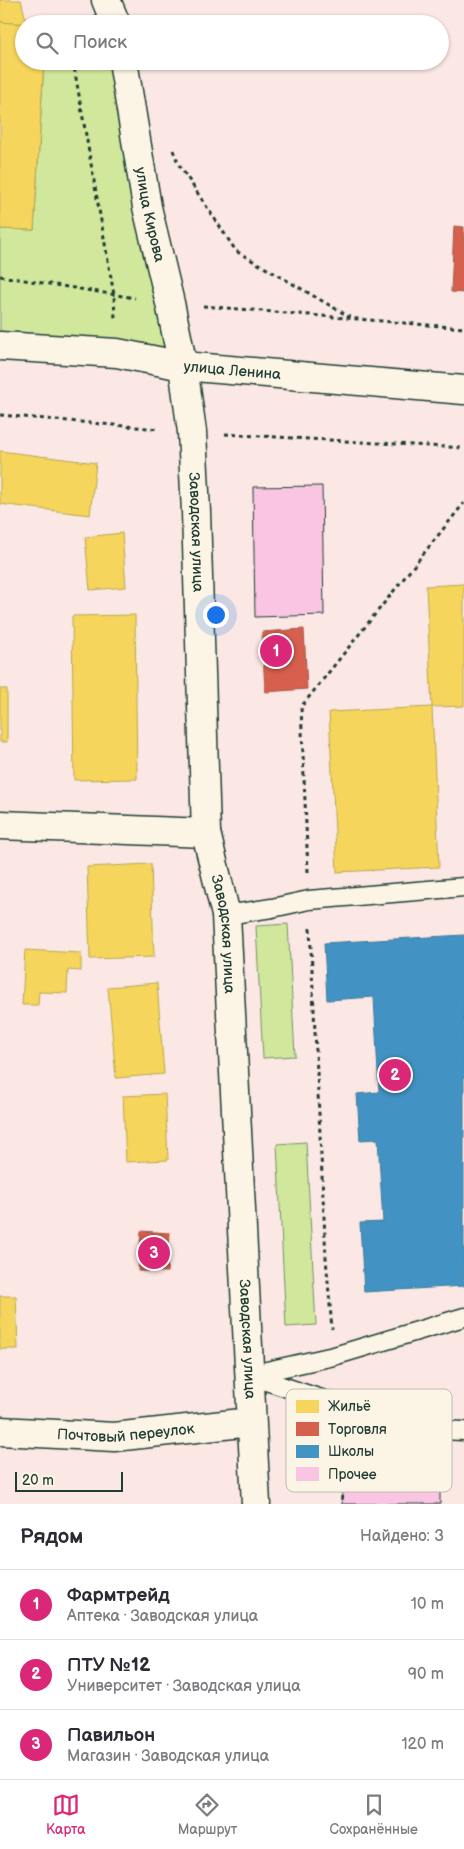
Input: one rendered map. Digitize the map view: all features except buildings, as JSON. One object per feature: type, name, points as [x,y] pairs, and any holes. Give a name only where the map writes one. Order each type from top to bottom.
[{"type":"street","points":[[106,0],[112,15]]},
{"type":"street","name":"улица Кирова","points":[[124,70],[147,207],[183,366]]},
{"type":"street","name":"улица Ленина","points":[[0,346],[117,353],[183,366],[464,390]]},
{"type":"street","name":"Заводская улица","points":[[183,366],[192,432],[196,512],[206,833],[226,916],[256,1504]]},
{"type":"street","points":[[0,826],[206,833]]},
{"type":"street","name":"Почтовый переулок","points":[[0,1431],[114,1437],[251,1422]]},
{"type":"lane","points":[[226,916],[309,900],[464,887]]},
{"type":"lane","points":[[248,1376],[334,1356],[464,1317]]},
{"type":"lane","points":[[248,1376],[289,1389]]},
{"type":"path","points":[[74,70],[114,295],[117,353]]},
{"type":"path","points":[[171,147],[179,165],[236,250],[353,319]]},
{"type":"path","points":[[0,276],[170,303],[464,328]]},
{"type":"path","points":[[0,415],[192,432],[464,448]]},
{"type":"path","points":[[334,1356],[326,1258],[301,707],[464,503]]},
{"type":"green space","points":[[43,70],[125,70],[183,366],[0,345],[0,229],[34,230]]},
{"type":"green space","points":[[288,924],[295,1056],[263,1058],[256,926]]},
{"type":"green space","points":[[306,1142],[316,1325],[286,1327],[277,1144]]},
{"type":"place","name":"Фармтрейд","points":[[276,651]]},
{"type":"place","name":"ПТУ №12","points":[[395,1075]]},
{"type":"place","name":"Павильон","points":[[154,1253]]}]
